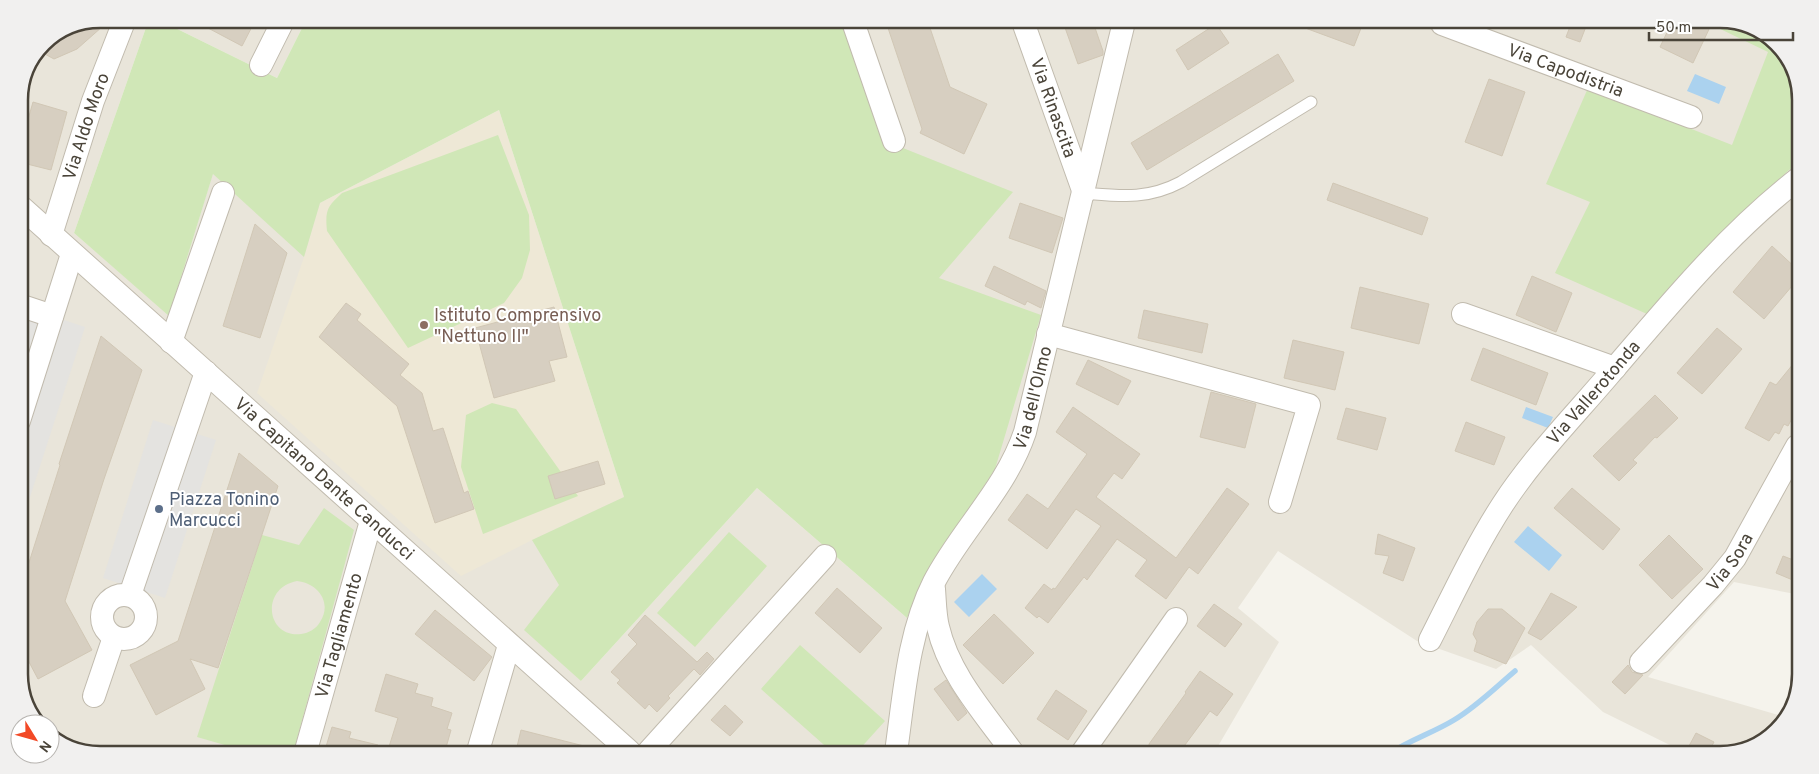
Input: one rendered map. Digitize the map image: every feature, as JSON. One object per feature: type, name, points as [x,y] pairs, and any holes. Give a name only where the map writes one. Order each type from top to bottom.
[{"type":"street","name":"Via Aldo Moro","points":[[51,235],[93,101],[121,28]]},
{"type":"street","points":[[261,65],[280,28]]},
{"type":"street","points":[[855,28],[894,141]]},
{"type":"street","name":"Via Rinascita","points":[[1025,28],[1084,193]]},
{"type":"street","name":"Via dell'Olmo","points":[[897,746],[913,644],[922,612],[934,583],[953,551],[1005,476],[1016,456],[1025,432],[1123,28]]},
{"type":"street","name":"Via Capodistria","points":[[1453,28],[1690,117]]},
{"type":"street","name":"Via Vallerotonda","points":[[1430,640],[1475,551],[1504,502],[1539,456],[1716,254],[1765,206],[1791,184]]},
{"type":"street","points":[[171,342],[223,193]]},
{"type":"street","name":"Via Capitano Dante Canducci","points":[[28,213],[623,746]]},
{"type":"street","points":[[28,392],[72,254]]},
{"type":"street","points":[[28,308],[52,316]]},
{"type":"street","points":[[1463,314],[1615,368]]},
{"type":"street","points":[[1048,334],[1308,405],[1280,502]]},
{"type":"street","points":[[130,595],[206,372]]},
{"type":"street","name":"Via Sora","points":[[1641,662],[1714,585],[1735,558],[1792,456]]},
{"type":"street","name":"Via Tagliamento","points":[[307,746],[371,521]]},
{"type":"street","points":[[654,746],[825,556]]},
{"type":"street","points":[[934,583],[938,627],[948,654],[965,687],[1008,746]]},
{"type":"street","points":[[130,595],[142,604],[146,618],[144,625],[140,631],[128,639],[114,636],[108,632],[102,620],[105,605],[116,596],[130,595]]},
{"type":"street","points":[[1087,746],[1176,619]]},
{"type":"street","points":[[94,696],[114,636]]},
{"type":"street","points":[[479,746],[509,645]]},
{"type":"lane","points":[[1084,193],[1135,196],[1165,190],[1312,102]]},
{"type":"shaded area","points":[[90,28],[146,28],[74,233],[169,315],[213,173],[320,203],[624,497],[560,585],[581,681],[757,488],[907,618],[923,579],[938,278],[883,140],[844,28],[1720,28],[1734,29],[1756,37],[1777,56],[1788,76],[1791,95],[1792,593],[1734,582],[1648,677],[1779,715],[1760,734],[1747,741],[1729,746],[1672,746],[1603,712],[1531,645],[1496,669],[1417,641],[1278,551],[1238,608],[1279,642],[1218,746],[99,746],[85,745],[60,735],[60,714],[39,714],[33,702],[28,679],[28,95],[30,81],[42,56],[52,45],[76,31]]},
{"type":"shaded area","points":[[175,28],[302,28],[277,78]]},
{"type":"shaded area","name":"Istituto Comprensivo \"Nettuno II\"","points":[[499,110],[624,497],[461,576],[257,393],[304,257],[320,203]]},
{"type":"shaded area","points":[[28,308],[85,327],[28,503]]},
{"type":"shaded area","name":"Piazza Tonino Marcucci","points":[[153,420],[216,440],[165,598],[103,578]]},
{"type":"green space","points":[[146,28],[175,28],[277,78],[302,28],[844,28],[883,140],[1013,192],[939,278],[1041,315],[995,469],[923,579],[907,618],[757,488],[581,681],[524,630],[559,585],[532,540],[624,497],[499,110],[320,203],[304,257],[213,174],[169,316],[74,233]]},
{"type":"green space","points":[[1718,28],[1734,29],[1756,37],[1777,56],[1784,68],[1788,76],[1791,95],[1791,169],[1711,242],[1647,314],[1555,273],[1590,202],[1546,184],[1588,88],[1732,145],[1768,52]]},
{"type":"green space","points":[[498,135],[529,215],[530,250],[522,278],[504,303],[408,348],[327,231],[326,218],[328,209],[342,193]]},
{"type":"green space","points":[[492,403],[516,409],[578,496],[483,534],[461,467],[466,415]]},
{"type":"green space","points":[[324,508],[354,530],[295,746],[228,746],[197,737],[262,535],[299,545]],"holes":[[[297,581],[311,585],[324,601],[324,615],[318,624],[307,633],[301,634],[289,633],[280,628],[272,612],[273,602],[277,593],[285,585]]]},
{"type":"green space","points":[[729,532],[767,566],[695,647],[657,613]]},
{"type":"green space","points":[[800,645],[885,721],[862,746],[825,746],[761,689]]},
{"type":"water","points":[[1695,74],[1726,87],[1719,104],[1687,91]]},
{"type":"water","points":[[1526,407],[1553,417],[1548,428],[1522,418]]},
{"type":"water","points":[[1528,526],[1562,555],[1549,571],[1514,542]]},
{"type":"water","points":[[982,574],[997,589],[969,617],[954,602]]},
{"type":"building","points":[[101,28],[77,49],[54,59],[44,54],[63,37],[76,31]]},
{"type":"building","points":[[208,28],[251,28],[242,46]]},
{"type":"building","points":[[888,28],[930,28],[950,87],[987,104],[964,154],[920,133],[922,129]]},
{"type":"building","points":[[1065,28],[1095,28],[1103,55],[1078,64]]},
{"type":"building","points":[[1210,28],[1219,28],[1229,43],[1188,70],[1176,50]]},
{"type":"building","points":[[1305,28],[1361,28],[1354,46]]},
{"type":"building","points":[[1569,28],[1585,28],[1580,42],[1566,37]]},
{"type":"building","points":[[1669,28],[1710,28],[1693,63],[1660,47]]},
{"type":"building","points":[[1278,54],[1294,81],[1147,170],[1131,143]]},
{"type":"building","points":[[1489,79],[1525,92],[1502,156],[1465,142]]},
{"type":"building","points":[[33,102],[67,112],[51,170],[28,164],[28,120]]},
{"type":"building","points":[[1333,183],[1428,218],[1422,235],[1327,200]]},
{"type":"building","points":[[1020,203],[1063,218],[1052,253],[1009,238]]},
{"type":"building","points":[[255,224],[287,253],[260,338],[223,326]]},
{"type":"building","points":[[1772,246],[1791,264],[1791,287],[1764,319],[1733,292]]},
{"type":"building","points":[[994,266],[1046,291],[1041,308],[1027,301],[1025,305],[985,286]]},
{"type":"building","points":[[1532,276],[1572,293],[1556,332],[1516,315]]},
{"type":"building","points":[[1360,287],[1429,304],[1419,344],[1351,328]]},
{"type":"building","points":[[346,303],[361,314],[357,320],[409,364],[400,375],[422,393],[433,431],[443,428],[464,493],[468,491],[474,509],[435,523],[397,406],[319,337]]},
{"type":"building","points":[[554,307],[567,357],[549,361],[555,381],[494,398],[475,328]]},
{"type":"building","points":[[1144,310],[1208,324],[1202,353],[1138,338]]},
{"type":"building","points":[[1717,328],[1742,349],[1702,394],[1677,373]]},
{"type":"building","points":[[101,336],[142,370],[104,479],[65,601],[92,650],[38,679],[28,660],[28,566]]},
{"type":"building","points":[[1293,340],[1344,352],[1335,390],[1284,378]]},
{"type":"building","points":[[1483,348],[1548,373],[1536,405],[1471,380]]},
{"type":"building","points":[[1088,360],[1131,381],[1118,405],[1076,384]]},
{"type":"building","points":[[1791,366],[1792,419],[1788,426],[1784,424],[1779,434],[1775,432],[1769,441],[1745,428],[1770,382],[1776,385]]},
{"type":"building","points":[[1211,392],[1256,404],[1245,448],[1200,437]]},
{"type":"building","points":[[1655,395],[1678,418],[1657,438],[1655,437],[1633,460],[1637,463],[1619,481],[1593,456]]},
{"type":"building","points":[[1073,407],[1140,454],[1122,479],[1114,473],[1096,497],[1176,558],[1227,488],[1249,504],[1198,574],[1189,567],[1166,599],[1135,576],[1147,560],[1117,539],[1087,580],[1084,577],[1048,623],[1039,616],[1037,618],[1025,608],[1044,584],[1052,590],[1053,588],[1055,589],[1101,526],[1076,509],[1047,549],[1008,520],[1027,494],[1048,509],[1087,454],[1056,432]]},
{"type":"building","points":[[1346,408],[1386,418],[1377,450],[1337,439]]},
{"type":"building","points":[[1466,422],[1505,437],[1494,465],[1455,451]]},
{"type":"building","points":[[239,453],[278,486],[218,668],[190,659],[205,689],[156,715],[130,665],[178,641]]},
{"type":"building","points":[[598,461],[605,484],[555,499],[548,476]]},
{"type":"building","points":[[1572,488],[1620,529],[1603,550],[1554,508]]},
{"type":"building","points":[[1378,534],[1415,548],[1403,581],[1383,573],[1389,556],[1375,554]]},
{"type":"building","points":[[1669,535],[1703,569],[1672,599],[1639,565]]},
{"type":"building","points":[[1783,556],[1792,559],[1792,580],[1776,573]]},
{"type":"building","points":[[837,588],[882,628],[860,653],[815,613]]},
{"type":"building","points":[[1551,593],[1577,607],[1541,640],[1528,633]]},
{"type":"building","points":[[1214,604],[1242,624],[1225,647],[1197,626]]},
{"type":"building","points":[[1488,609],[1502,609],[1525,628],[1506,664],[1474,651],[1477,641],[1473,634],[1477,622]]},
{"type":"building","points":[[435,610],[492,657],[474,681],[415,634]]},
{"type":"building","points":[[994,614],[1034,653],[1003,684],[963,645]]},
{"type":"building","points":[[645,615],[697,662],[707,652],[714,659],[700,675],[694,669],[668,696],[670,698],[657,712],[649,704],[645,709],[617,683],[620,680],[611,672],[637,644],[628,635]]},
{"type":"building","points":[[1628,665],[1632,672],[1643,675],[1625,694],[1612,682]]},
{"type":"building","points":[[1200,671],[1233,694],[1217,716],[1210,711],[1184,746],[1149,746],[1186,693]]},
{"type":"building","points":[[386,674],[418,684],[415,693],[433,698],[431,706],[452,713],[447,729],[451,730],[446,746],[389,746],[398,718],[375,711]]},
{"type":"building","points":[[946,680],[967,713],[958,721],[934,689]]},
{"type":"building","points":[[1056,690],[1087,711],[1068,740],[1037,719]]},
{"type":"building","points":[[725,705],[743,722],[730,736],[711,720]]},
{"type":"building","points":[[332,727],[351,732],[349,738],[378,745],[378,746],[326,746]]},
{"type":"building","points":[[521,730],[584,746],[517,746]]},
{"type":"building","points":[[1696,733],[1714,742],[1712,746],[1689,746]]},
{"type":"waterway","points":[[1403,746],[1462,715],[1515,671]]},
{"type":"place","name":"Istituto Comprensivo \"Nettuno II\"","points":[[424,325]]},
{"type":"place","name":"Piazza Tonino Marcucci","points":[[159,509]]}]
